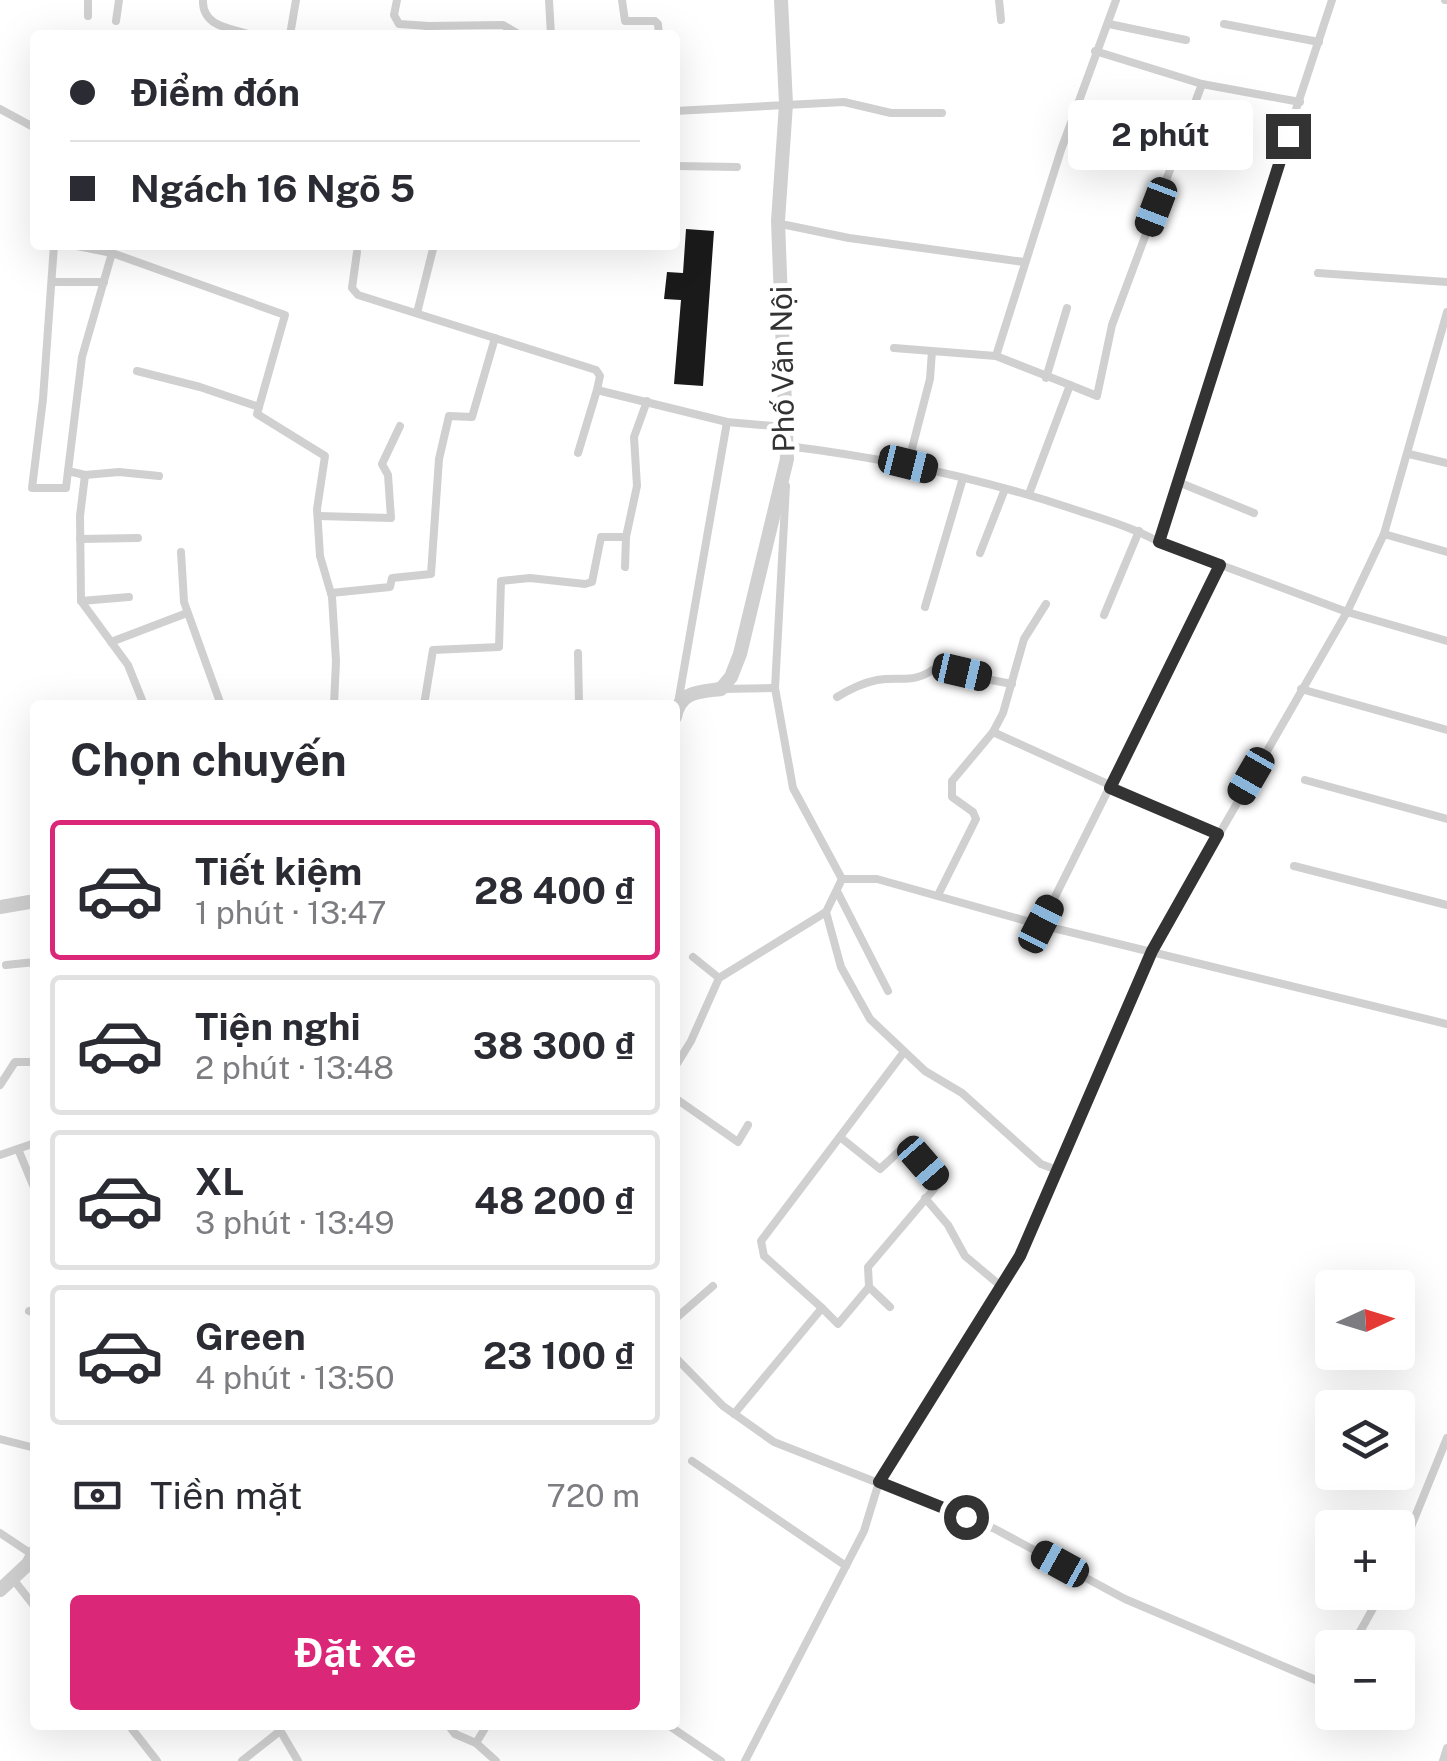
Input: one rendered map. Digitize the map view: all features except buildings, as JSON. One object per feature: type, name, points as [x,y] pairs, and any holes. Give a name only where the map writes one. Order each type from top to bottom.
[{"type":"street","name":"Phố Văn Nội","points":[[721,689],[731,677],[740,654],[786,452],[778,221],[786,104],[781,0]]},
{"type":"street","points":[[680,705],[688,694],[721,689]]},
{"type":"street","points":[[0,907],[30,902]]},
{"type":"street","points":[[0,1590],[30,1563]]},
{"type":"lane","points":[[88,0],[88,16]]},
{"type":"lane","points":[[116,21],[119,0]]},
{"type":"lane","points":[[203,0],[203,10],[212,23],[235,30]]},
{"type":"lane","points":[[291,30],[296,0]]},
{"type":"lane","points":[[397,0],[394,16],[399,24],[424,30]]},
{"type":"lane","points":[[549,0],[551,30]]},
{"type":"lane","points":[[622,0],[626,22],[654,21],[659,30]]},
{"type":"lane","points":[[998,0],[1001,20]]},
{"type":"lane","points":[[996,356],[1095,51],[1110,24],[1116,0]]},
{"type":"lane","points":[[1159,542],[1332,0]]},
{"type":"lane","points":[[1110,24],[1186,40]]},
{"type":"lane","points":[[1224,24],[1319,42]]},
{"type":"lane","points":[[440,30],[503,25],[512,30]]},
{"type":"lane","points":[[1095,51],[1202,84],[1300,102]]},
{"type":"lane","points":[[894,348],[996,356],[1097,396],[1112,324],[1202,84]]},
{"type":"lane","points":[[680,111],[844,102],[892,113],[942,114]]},
{"type":"lane","points":[[0,109],[30,125]]},
{"type":"lane","points":[[680,166],[737,166]]},
{"type":"lane","points":[[786,225],[849,238],[1024,262]]},
{"type":"lane","points":[[54,250],[32,488],[66,488],[82,357],[110,250]]},
{"type":"lane","points":[[113,250],[285,315],[257,414],[326,456],[318,516],[320,556],[331,593],[334,700]]},
{"type":"lane","points":[[417,314],[433,250]]},
{"type":"lane","points":[[357,252],[353,292],[596,370],[600,376],[597,390],[578,453]]},
{"type":"lane","points":[[1318,273],[1447,282]]},
{"type":"lane","points":[[52,282],[104,282]]},
{"type":"lane","points":[[1046,378],[1068,308]]},
{"type":"lane","points":[[745,1761],[864,1531],[879,1482],[1020,1256],[1152,951],[1347,612],[1384,534],[1447,312]]},
{"type":"lane","points":[[331,593],[390,587],[392,578],[431,574],[439,459],[449,416],[472,417],[495,338]]},
{"type":"lane","points":[[908,464],[930,380],[932,351]]},
{"type":"lane","points":[[137,371],[260,407]]},
{"type":"lane","points":[[1029,494],[1070,385]]},
{"type":"lane","points":[[597,390],[727,422],[786,427]]},
{"type":"lane","points":[[625,566],[626,537],[637,486],[634,437],[647,401]]},
{"type":"lane","points":[[678,700],[727,422]]},
{"type":"lane","points":[[318,516],[391,518],[388,475],[382,464],[400,426]]},
{"type":"lane","points":[[842,879],[792,788],[776,688],[786,452],[878,457],[1029,494],[1139,531],[1347,612],[1447,641]]},
{"type":"lane","points":[[1409,454],[1447,463]]},
{"type":"lane","points":[[68,472],[159,476]]},
{"type":"lane","points":[[85,475],[81,601],[128,666],[142,700]]},
{"type":"lane","points":[[926,607],[963,478]]},
{"type":"lane","points":[[1178,482],[1254,513]]},
{"type":"lane","points":[[980,554],[1005,489]]},
{"type":"lane","points":[[1104,616],[1139,531]]},
{"type":"lane","points":[[1384,534],[1447,552]]},
{"type":"lane","points":[[425,700],[434,650],[499,646],[501,581],[530,578],[592,582],[600,537],[626,537]]},
{"type":"lane","points":[[80,539],[138,538]]},
{"type":"lane","points":[[181,552],[184,602],[219,700]]},
{"type":"lane","points":[[1041,924],[1220,565]]},
{"type":"lane","points":[[81,601],[129,597]]},
{"type":"lane","points":[[938,895],[976,819],[973,812],[952,798],[952,780],[992,732],[1012,684],[1024,639],[1046,604]]},
{"type":"lane","points":[[110,642],[188,613]]},
{"type":"lane","points":[[578,653],[579,700]]},
{"type":"lane","points":[[837,696],[858,684],[881,679],[920,678],[934,668],[1012,684]]},
{"type":"lane","points":[[721,689],[776,688]]},
{"type":"lane","points":[[1301,689],[1447,730]]},
{"type":"lane","points":[[992,732],[1218,834]]},
{"type":"lane","points":[[1305,780],[1447,819]]},
{"type":"lane","points":[[1294,866],[1447,905]]},
{"type":"lane","points":[[680,1059],[719,978],[826,912],[842,879]]},
{"type":"lane","points":[[842,879],[877,879],[1041,924],[1447,1024]]},
{"type":"lane","points":[[836,890],[888,991]]},
{"type":"lane","points":[[826,912],[842,967],[870,1019],[925,1071],[962,1093],[1041,1164],[1057,1170]]},
{"type":"lane","points":[[693,958],[719,978]]},
{"type":"lane","points":[[6,965],[30,963]]},
{"type":"lane","points":[[840,1136],[880,1169],[907,1144],[940,1182],[868,1268],[869,1287],[838,1324],[764,1256],[761,1242],[840,1136],[904,1052]]},
{"type":"lane","points":[[0,1085],[15,1062],[30,1062]]},
{"type":"lane","points":[[680,1101],[738,1142],[748,1125]]},
{"type":"lane","points":[[0,1155],[30,1145]]},
{"type":"lane","points":[[18,1149],[30,1178]]},
{"type":"lane","points":[[925,1198],[948,1224],[965,1256],[1002,1287]]},
{"type":"lane","points":[[680,1316],[713,1286]]},
{"type":"lane","points":[[869,1287],[890,1307]]},
{"type":"lane","points":[[734,1414],[822,1308]]},
{"type":"lane","points":[[680,1363],[734,1414],[774,1442],[995,1528],[1125,1599],[1315,1680]]},
{"type":"lane","points":[[1415,1517],[1447,1438]]},
{"type":"lane","points":[[0,1439],[30,1447]]},
{"type":"lane","points":[[692,1461],[846,1566]]},
{"type":"lane","points":[[0,1533],[30,1558]]},
{"type":"lane","points":[[13,1580],[30,1601]]},
{"type":"lane","points":[[133,1730],[157,1761]]},
{"type":"lane","points":[[242,1761],[277,1730]]},
{"type":"lane","points":[[280,1730],[298,1761]]},
{"type":"lane","points":[[452,1730],[476,1742],[496,1761]]},
{"type":"lane","points":[[476,1742],[484,1730]]},
{"type":"lane","points":[[675,1730],[721,1761]]},
{"type":"lane","points":[[1443,1761],[1447,1748]]},
{"type":"route","points":[[966,1517],[879,1482],[1020,1256],[1152,951],[1218,834],[1110,788],[1220,565],[1159,542],[1288,136]]}]
